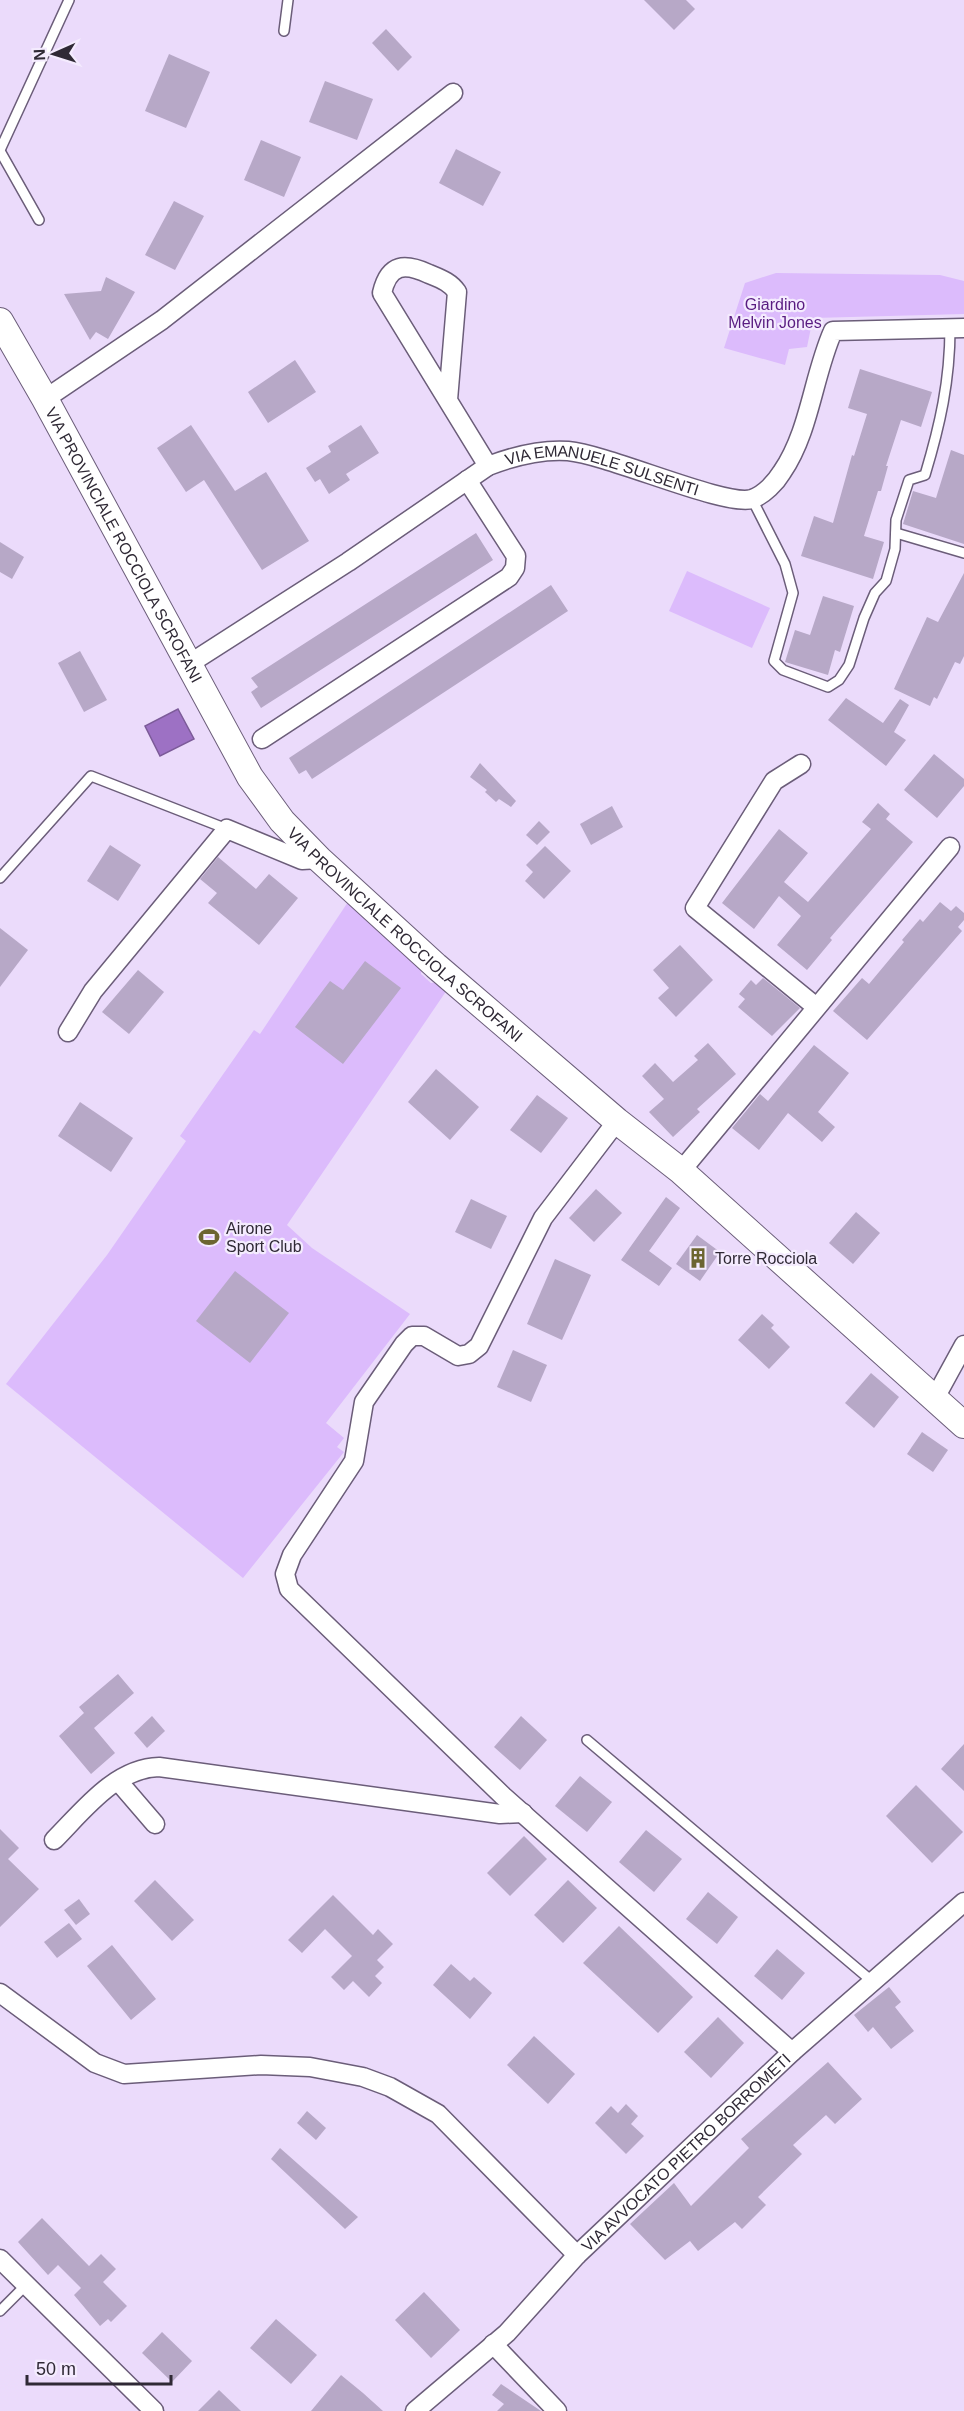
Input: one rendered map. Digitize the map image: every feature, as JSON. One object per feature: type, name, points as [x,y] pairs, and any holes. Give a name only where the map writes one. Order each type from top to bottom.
[{"type":"street","points":[[45,399],[162,320],[453,93]]},
{"type":"street","points":[[448,400],[457,292],[451,283],[410,266],[398,268],[386,279],[382,293],[488,466]]},
{"type":"street","name":"VIA PROVINCIALE ROCCIOLA SCROFANI","points":[[0,321],[45,399],[250,777],[282,821],[319,860],[470,996],[681,1171],[964,1425]]},
{"type":"street","points":[[752,499],[767,490],[782,472],[796,445],[823,353],[833,331],[957,328]]},
{"type":"street","name":"VIA EMANUELE SULSENTI","points":[[189,664],[348,562],[488,466],[530,453],[568,451],[598,456],[723,497],[752,499]]},
{"type":"street","points":[[262,739],[509,577],[515,568],[516,556],[467,480]]},
{"type":"street","points":[[801,765],[774,781],[694,908],[815,1006]]},
{"type":"street","points":[[68,1032],[93,990],[227,829],[302,860],[319,860]]},
{"type":"street","points":[[681,1171],[815,1006],[950,847]]},
{"type":"street","points":[[617,1120],[543,1218],[478,1346],[469,1354],[458,1356],[424,1336],[412,1336],[404,1344],[364,1402],[354,1461],[292,1555],[285,1574],[289,1589],[523,1813],[792,2052]]},
{"type":"street","points":[[935,1398],[964,1345]]},
{"type":"street","points":[[54,1840],[118,1780],[141,1767],[159,1767],[488,1812],[523,1813]]},
{"type":"street","points":[[118,1780],[155,1824]]},
{"type":"street","name":"VIA AVVOCATO PIETRO BORROMETI","points":[[415,2411],[507,2332],[578,2255],[792,2052],[964,1902]]},
{"type":"street","points":[[0,1993],[95,2063],[124,2074],[261,2065],[310,2067],[363,2077],[390,2087],[438,2114],[578,2255]]},
{"type":"street","points":[[0,2259],[154,2411]]},
{"type":"street","points":[[493,2344],[557,2411]]},
{"type":"lane","points":[[39,220],[0,150],[69,0]]},
{"type":"lane","points":[[284,31],[288,0]]},
{"type":"lane","points":[[752,499],[785,564],[793,593],[774,661],[783,670],[828,687],[839,680],[849,665],[864,618],[875,593],[885,581],[895,549],[896,520],[909,480],[925,475],[942,418],[957,328]]},
{"type":"lane","points":[[896,533],[964,553]]},
{"type":"lane","points":[[0,878],[91,776],[227,829]]},
{"type":"lane","points":[[587,1740],[873,1982]]},
{"type":"lane","points":[[0,2311],[26,2285]]},
{"type":"green space","name":"Giardino Melvin Jones","points":[[776,273],[940,275],[964,281],[964,314],[813,318],[807,347],[789,349],[785,365],[724,348],[745,283]]},
{"type":"green space","points":[[687,571],[770,608],[752,648],[669,611]]},
{"type":"green space","name":"Airone Sport Club","points":[[352,896],[422,963],[421,974],[431,983],[442,982],[449,987],[287,1225],[312,1248],[410,1314],[326,1423],[344,1438],[337,1447],[344,1452],[243,1578],[6,1384],[107,1255],[186,1141],[180,1136],[254,1030],[260,1034]]},
{"type":"shaded area","points":[[178,709],[194,739],[160,756],[145,726]]},
{"type":"building","points":[[644,0],[686,0],[695,9],[674,30]]},
{"type":"building","points":[[386,29],[412,57],[398,71],[372,43]]},
{"type":"building","points":[[169,54],[210,72],[186,128],[145,111]]},
{"type":"building","points":[[325,81],[373,99],[357,140],[309,122]]},
{"type":"building","points":[[261,140],[301,157],[284,197],[244,180]]},
{"type":"building","points":[[456,149],[501,172],[483,206],[439,183]]},
{"type":"building","points":[[174,201],[204,216],[175,270],[145,255]]},
{"type":"building","points":[[106,277],[135,292],[108,339],[96,332],[90,340],[64,294],[101,291]]},
{"type":"building","points":[[295,360],[316,392],[268,423],[248,392]]},
{"type":"building","points":[[860,369],[932,392],[921,427],[901,420],[886,466],[888,466],[881,491],[878,491],[864,536],[884,542],[873,579],[801,556],[814,516],[833,523],[852,455],[854,456],[867,414],[848,408]]},
{"type":"building","points":[[191,425],[235,491],[266,472],[309,541],[262,570],[204,480],[186,492],[157,448]]},
{"type":"building","points":[[361,425],[379,453],[346,474],[350,480],[329,494],[320,479],[315,482],[306,468],[331,452],[328,446]]},
{"type":"building","points":[[951,450],[964,455],[964,544],[903,524],[913,491],[936,498]]},
{"type":"building","points":[[476,533],[493,560],[261,708],[251,692],[258,687],[251,678]]},
{"type":"building","points":[[0,542],[24,557],[12,579],[0,572]]},
{"type":"building","points":[[964,573],[964,656],[960,664],[955,662],[937,699],[934,697],[930,706],[894,689],[927,617],[938,622]]},
{"type":"building","points":[[551,585],[568,611],[312,779],[306,770],[299,774],[289,758]]},
{"type":"building","points":[[823,596],[854,606],[840,652],[835,650],[828,675],[785,662],[795,630],[810,635]]},
{"type":"building","points":[[80,651],[107,700],[84,712],[58,663]]},
{"type":"building","points":[[846,698],[883,723],[900,699],[909,705],[894,732],[906,740],[886,766],[828,720]]},
{"type":"building","points":[[934,754],[964,779],[964,786],[937,818],[904,790]]},
{"type":"building","points":[[480,763],[516,801],[511,807],[499,799],[496,802],[485,792],[487,790],[470,777]]},
{"type":"building","points":[[878,803],[890,814],[886,819],[913,842],[830,938],[832,940],[807,970],[777,945],[801,916],[779,896],[754,929],[722,903],[779,829],[808,853],[784,882],[808,902],[871,829],[862,822]]},
{"type":"building","points":[[612,806],[623,827],[591,845],[580,824]]},
{"type":"building","points":[[539,821],[550,832],[537,845],[526,835]]},
{"type":"building","points":[[110,845],[141,865],[118,901],[87,881]]},
{"type":"building","points":[[545,846],[571,871],[544,899],[525,881],[533,872],[526,865]]},
{"type":"building","points":[[218,857],[256,889],[269,874],[298,898],[259,945],[208,903],[217,893],[200,879]]},
{"type":"building","points":[[940,902],[951,911],[956,906],[964,913],[964,920],[958,927],[962,931],[867,1040],[833,1011],[862,978],[869,984],[920,919],[923,922]]},
{"type":"building","points":[[0,928],[28,950],[0,987]]},
{"type":"building","points":[[680,945],[713,980],[676,1017],[658,998],[669,988],[653,970]]},
{"type":"building","points":[[365,961],[401,988],[343,1064],[295,1027],[330,981],[343,990]]},
{"type":"building","points":[[138,970],[164,992],[129,1034],[102,1012]]},
{"type":"building","points":[[763,978],[800,1008],[772,1036],[738,1007],[745,999],[739,994],[751,980],[756,985]]},
{"type":"building","points":[[708,1043],[736,1074],[697,1109],[700,1112],[673,1137],[649,1112],[664,1099],[642,1076],[655,1063],[673,1082],[698,1060],[694,1056]]},
{"type":"building","points":[[814,1045],[849,1073],[818,1112],[835,1127],[822,1142],[788,1113],[759,1150],[732,1128],[760,1094],[768,1101]]},
{"type":"building","points":[[436,1069],[479,1107],[450,1140],[408,1102]]},
{"type":"building","points":[[537,1095],[568,1118],[541,1153],[510,1130]]},
{"type":"building","points":[[80,1102],[133,1138],[111,1172],[58,1136]]},
{"type":"building","points":[[596,1189],[622,1213],[594,1242],[569,1218]]},
{"type":"building","points":[[666,1197],[680,1208],[649,1251],[672,1268],[659,1286],[621,1260]]},
{"type":"building","points":[[471,1199],[507,1216],[491,1249],[455,1232]]},
{"type":"building","points":[[856,1212],[880,1233],[853,1264],[829,1243]]},
{"type":"building","name":"Torre Rocciola","points":[[697,1235],[720,1252],[700,1281],[676,1264]]},
{"type":"building","points":[[555,1259],[591,1275],[562,1340],[527,1324]]},
{"type":"building","points":[[235,1271],[289,1313],[250,1363],[196,1321]]},
{"type":"building","points":[[762,1314],[774,1325],[771,1328],[790,1347],[769,1369],[738,1340]]},
{"type":"building","points":[[513,1350],[547,1365],[531,1402],[497,1387]]},
{"type":"building","points":[[871,1373],[899,1397],[874,1428],[845,1403]]},
{"type":"building","points":[[922,1432],[948,1450],[933,1472],[907,1454]]},
{"type":"building","points":[[118,1674],[134,1693],[94,1728],[115,1753],[91,1774],[59,1736],[84,1713],[79,1707]]},
{"type":"building","points":[[152,1716],[165,1731],[147,1748],[134,1733]]},
{"type":"building","points":[[521,1716],[547,1740],[520,1770],[494,1747]]},
{"type":"building","points":[[964,1744],[964,1791],[941,1769]]},
{"type":"building","points":[[580,1776],[612,1802],[587,1832],[555,1806]]},
{"type":"building","points":[[916,1785],[963,1832],[932,1863],[886,1816]]},
{"type":"building","points":[[0,1829],[19,1848],[8,1859],[39,1889],[0,1927]]},
{"type":"building","points":[[646,1830],[682,1859],[654,1892],[619,1862]]},
{"type":"building","points":[[524,1836],[547,1859],[510,1896],[487,1873]]},
{"type":"building","points":[[155,1880],[194,1920],[172,1941],[134,1901]]},
{"type":"building","points":[[568,1880],[597,1908],[563,1943],[534,1915]]},
{"type":"building","points":[[708,1892],[738,1917],[717,1944],[686,1919]]},
{"type":"building","points":[[333,1895],[373,1935],[378,1929],[393,1944],[377,1960],[384,1967],[375,1976],[382,1983],[369,1997],[353,1981],[344,1990],[331,1977],[352,1956],[325,1929],[302,1953],[288,1940]]},
{"type":"building","points":[[79,1899],[90,1914],[76,1925],[64,1910]]},
{"type":"building","points":[[69,1923],[82,1939],[57,1958],[44,1942]]},
{"type":"building","points":[[619,1926],[693,1997],[658,2033],[583,1963]]},
{"type":"building","points":[[112,1945],[156,1999],[131,2020],[87,1966]]},
{"type":"building","points":[[777,1949],[805,1973],[782,2000],[754,1976]]},
{"type":"building","points":[[451,1964],[470,1981],[474,1977],[492,1993],[470,2019],[433,1985]]},
{"type":"building","points":[[889,1987],[901,2002],[895,2007],[914,2031],[891,2049],[873,2027],[868,2032],[854,2015]]},
{"type":"building","points":[[718,2017],[744,2043],[711,2078],[684,2052]]},
{"type":"building","points":[[534,2036],[575,2074],[548,2104],[507,2065]]},
{"type":"building","points":[[828,2062],[862,2099],[835,2124],[826,2115],[793,2145],[802,2154],[758,2197],[766,2205],[742,2229],[735,2222],[698,2251],[690,2241],[665,2260],[630,2224],[674,2183],[691,2206],[749,2148],[741,2139]]},
{"type":"building","points":[[626,2104],[638,2116],[631,2124],[644,2136],[626,2154],[595,2123],[611,2106],[618,2113]]},
{"type":"building","points":[[307,2111],[326,2128],[316,2140],[297,2123]]},
{"type":"building","points":[[280,2148],[358,2217],[345,2229],[271,2159]]},
{"type":"building","points":[[42,2218],[89,2266],[101,2254],[116,2269],[103,2282],[127,2306],[111,2322],[108,2319],[100,2326],[74,2295],[81,2288],[58,2265],[48,2275],[18,2242]]},
{"type":"building","points":[[424,2292],[460,2330],[431,2358],[395,2320]]},
{"type":"building","points":[[276,2319],[317,2355],[291,2384],[250,2348]]},
{"type":"building","points":[[162,2332],[192,2361],[172,2382],[142,2353]]},
{"type":"building","points":[[341,2375],[363,2393],[383,2411],[311,2411]]},
{"type":"building","points":[[501,2384],[541,2411],[497,2411],[504,2404],[492,2395]]},
{"type":"building","points":[[219,2390],[241,2411],[198,2411]]},
{"type":"place","name":"Airone Sport Club","points":[[209,1237]]},
{"type":"place","name":"Torre Rocciola","points":[[698,1258]]}]
